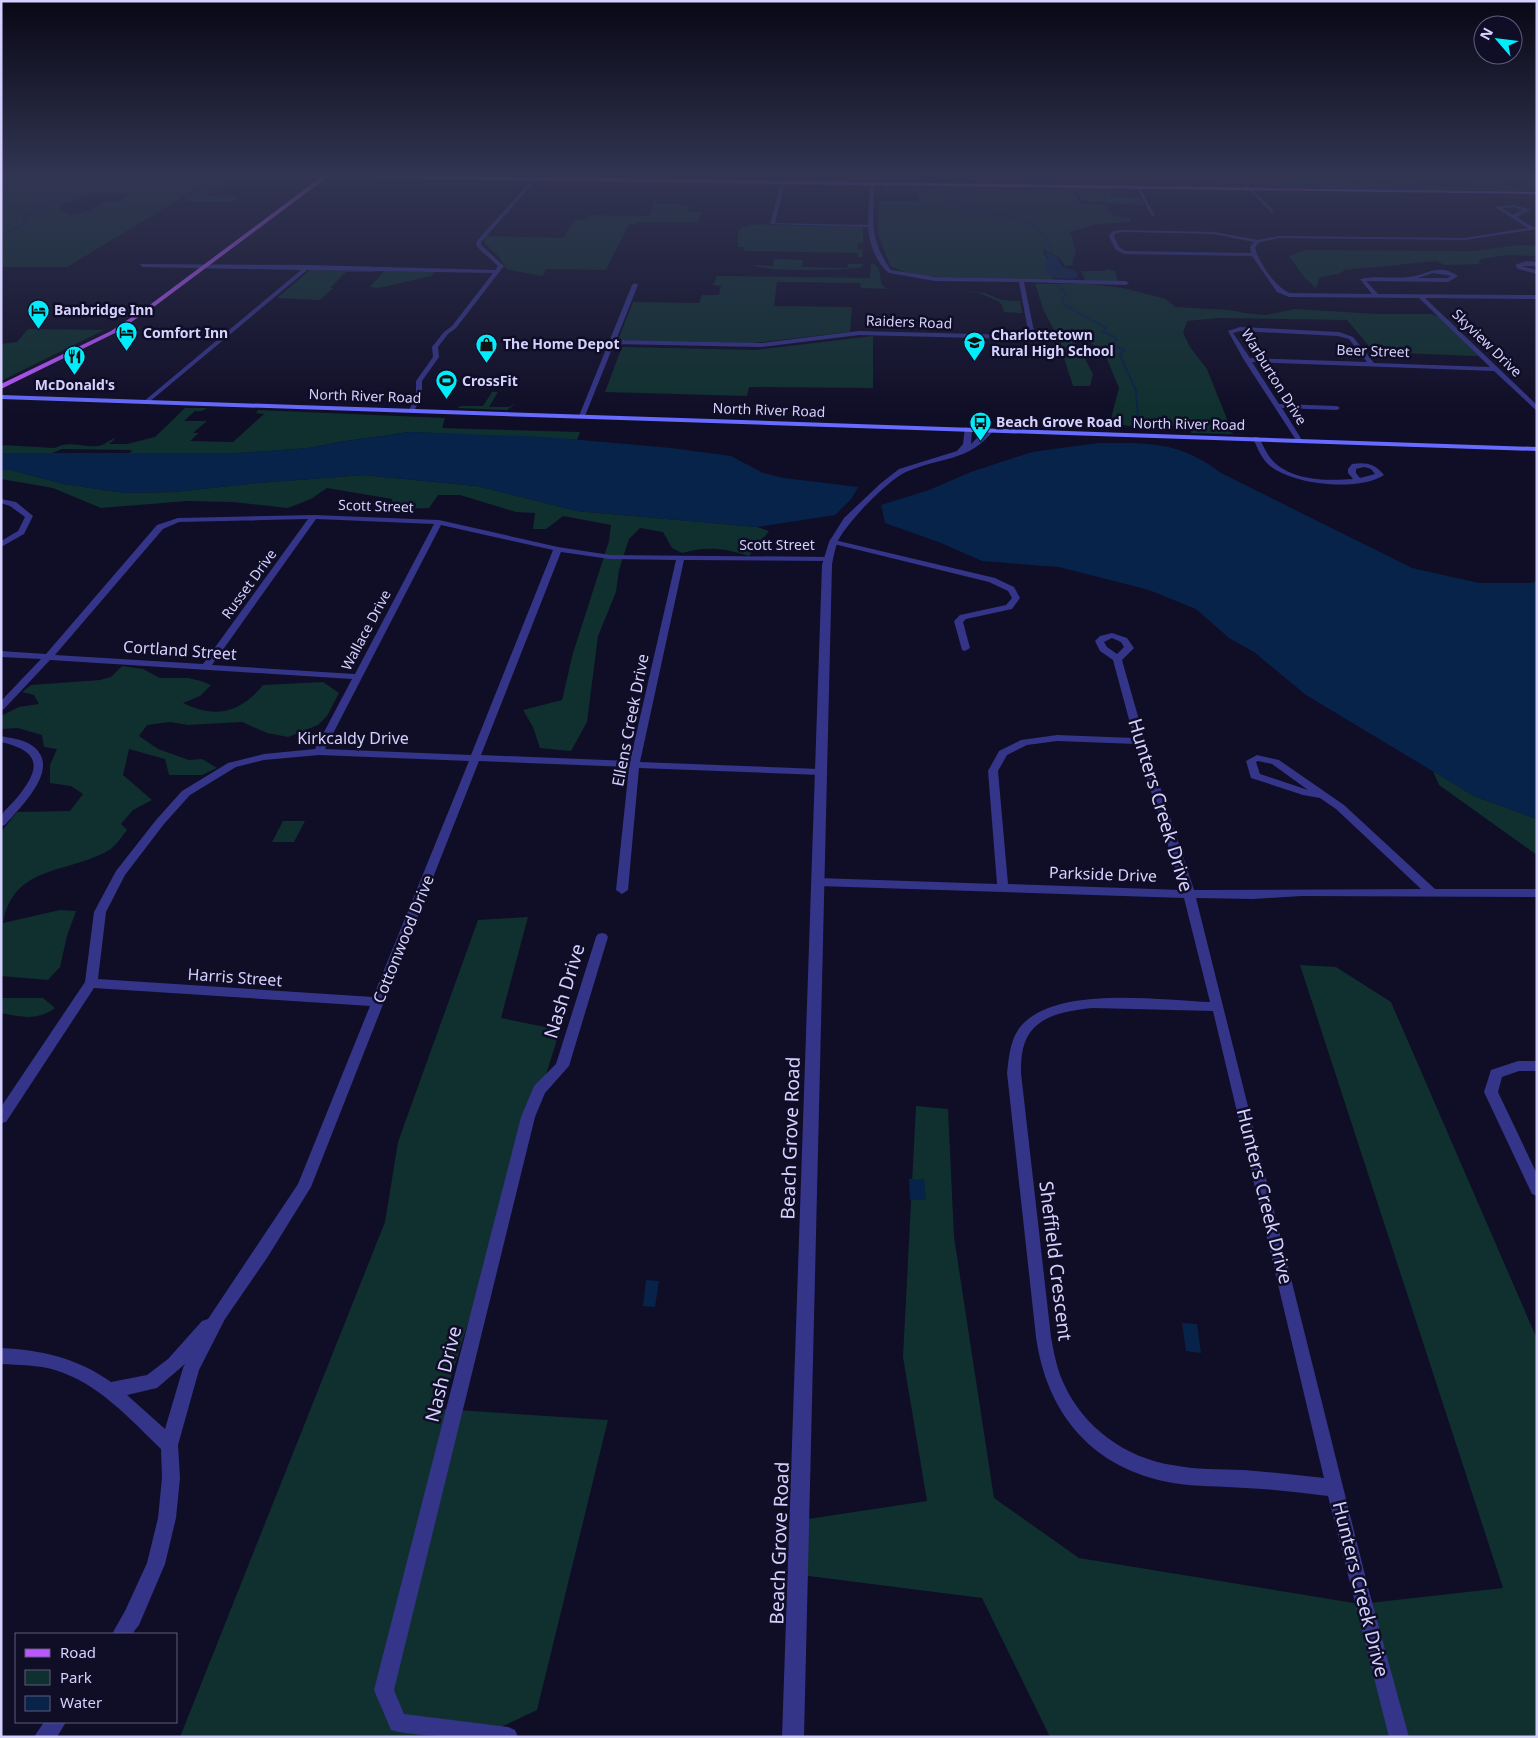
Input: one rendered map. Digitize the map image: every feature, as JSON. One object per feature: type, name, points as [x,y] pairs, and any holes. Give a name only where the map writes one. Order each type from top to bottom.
[{"type":"main road","points":[[118,328],[211,255]]},
{"type":"main road","points":[[1,387],[84,348],[118,328],[153,305],[218,255]]},
{"type":"main road","name":"North River Road","points":[[1,397],[1537,448]]},
{"type":"street","points":[[412,410],[419,396],[419,381],[436,357],[435,346],[454,327],[501,266],[489,255]]},
{"type":"street","points":[[879,255],[889,271],[935,279],[1126,283]]},
{"type":"street","points":[[1254,255],[1279,291],[1290,295],[1535,299]]},
{"type":"street","points":[[1537,264],[1526,263],[1518,265],[1520,268],[1537,272]]},
{"type":"street","points":[[142,265],[498,272]]},
{"type":"street","points":[[146,402],[307,267]]},
{"type":"street","points":[[1377,296],[1362,280],[1370,278],[1448,280],[1455,276],[1444,272],[1432,271],[1411,279]]},
{"type":"street","name":"Raiders Road","points":[[612,342],[761,345],[859,333],[1017,337],[1031,331],[1021,281]]},
{"type":"street","points":[[582,416],[636,285]]},
{"type":"street","name":"Skyview Drive","points":[[1420,296],[1537,409]]},
{"type":"street","name":"Warburton Drive","points":[[1299,440],[1230,332],[1233,330],[1340,334],[1351,338],[1371,363]]},
{"type":"street","name":"Beer Street","points":[[1248,360],[1497,369]]},
{"type":"street","points":[[1277,406],[1337,408]]},
{"type":"street","points":[[956,454],[965,448],[968,441],[968,429]]},
{"type":"street","points":[[956,454],[974,446],[990,430]]},
{"type":"street","points":[[1256,438],[1264,455],[1273,465],[1289,473],[1322,481],[1340,483],[1359,481]]},
{"type":"street","name":"Beach Grove Road","points":[[793,1737],[820,772],[823,731],[825,599],[828,558],[833,541],[847,520],[883,486],[902,471],[956,454]]},
{"type":"street","points":[[1,500],[13,504],[29,516],[21,532],[1,545]]},
{"type":"street","points":[[1,509],[13,504]]},
{"type":"street","name":"Scott Street","points":[[1,707],[160,527],[178,520],[314,517],[439,522],[558,549],[610,557],[828,558]]},
{"type":"street","name":"Russet Drive","points":[[206,667],[314,517]]},
{"type":"street","name":"Wallace Drive","points":[[319,752],[439,522]]},
{"type":"street","points":[[833,541],[992,580],[1011,589],[1016,598],[1009,607],[963,617],[958,621],[965,648]]},
{"type":"street","name":"Cottonwood Drive","points":[[111,1390],[151,1382],[174,1364],[219,1314],[262,1253],[304,1187],[558,549]]},
{"type":"street","name":"Ellens Creek Drive","points":[[622,890],[634,765],[680,558]]},
{"type":"street","name":"Cortland Street","points":[[1,654],[357,677]]},
{"type":"street","name":"Hunters Creek Drive","points":[[1117,659],[1140,741],[1189,894],[1399,1737]]},
{"type":"street","points":[[1,738],[24,745],[37,755],[40,767],[36,779],[1,823]]},
{"type":"street","points":[[1003,887],[993,771],[1003,753],[1024,742],[1057,738],[1140,741]]},
{"type":"street","name":"Kirkcaldy Drive","points":[[1,1118],[91,983],[100,912],[120,874],[160,822],[186,793],[232,764],[264,757],[319,752],[820,772]]},
{"type":"street","points":[[1323,795],[1290,788],[1255,776],[1251,760],[1257,758],[1275,762],[1340,806],[1433,892]]},
{"type":"street","name":"Parkside Drive","points":[[818,882],[1253,895],[1302,892],[1537,893]]},
{"type":"street","name":"Nash Drive","points":[[508,1737],[398,1723],[384,1690],[528,1117],[539,1090],[562,1066],[602,936]]},
{"type":"street","name":"Harris Street","points":[[91,983],[377,1002]]},
{"type":"street","name":"Sheffield Crescent","points":[[1218,1007],[1102,1002],[1066,1005],[1042,1015],[1025,1027],[1019,1037],[1014,1060],[1014,1073],[1026,1185],[1050,1368],[1058,1390],[1070,1411],[1085,1430],[1111,1450],[1146,1468],[1187,1478],[1244,1479],[1336,1488]]},
{"type":"street","points":[[1537,1066],[1518,1066],[1496,1074],[1491,1092],[1537,1190]]},
{"type":"street","name":"Cottonwood Drive","points":[[169,1445],[191,1368],[219,1314]]},
{"type":"street","points":[[1,1356],[25,1356],[66,1365],[111,1390],[169,1445],[172,1478],[168,1510],[156,1564],[132,1618],[122,1633]]},
{"type":"street","points":[[44,1737],[55,1723]]},
{"type":"green space","points":[[1,255],[87,255],[67,267],[1,267]]},
{"type":"green space","points":[[497,255],[613,255],[606,270],[547,269],[542,276],[506,269]]},
{"type":"green space","points":[[886,255],[1044,255],[1047,258],[1045,264],[1048,272],[1053,278],[1052,281],[921,276],[890,266]]},
{"type":"green space","points":[[1055,255],[1075,255],[1072,262],[1074,265],[1065,266],[1060,258]]},
{"type":"green space","points":[[1507,255],[1480,259],[1479,264],[1445,265],[1436,261],[1345,270],[1338,274],[1320,277],[1316,288],[1304,277],[1289,256]]},
{"type":"green space","points":[[774,259],[803,260],[802,267],[847,268],[848,264],[863,264],[862,267],[823,270],[773,269],[751,265],[773,266]]},
{"type":"green space","points":[[871,263],[880,272],[882,285],[888,289],[861,288],[860,283],[777,282],[774,306],[852,307],[850,332],[752,343],[618,340],[633,302],[699,303],[702,295],[719,295],[721,286],[713,285],[717,276],[870,278]]},
{"type":"green space","points":[[1107,269],[1115,271],[1118,282],[1086,282],[1081,271],[1104,271]]},
{"type":"green space","points":[[310,270],[376,272],[346,272],[320,300],[277,298]]},
{"type":"green space","points":[[384,271],[434,273],[431,276],[379,288],[370,287]]},
{"type":"green space","points":[[1035,284],[1089,284],[1123,288],[1166,299],[1175,307],[1229,310],[1266,315],[1295,309],[1378,314],[1431,314],[1450,321],[1478,356],[1374,352],[1347,320],[1219,318],[1187,321],[1183,333],[1190,347],[1207,369],[1233,434],[1191,433],[1189,423],[1158,428],[1132,427],[1110,422],[1119,388],[1105,354],[1071,328],[1071,339],[1080,349],[1093,374],[1090,386],[1073,386],[1056,334],[1044,311]]},
{"type":"green space","points":[[950,289],[985,293],[1002,300],[1020,301],[1022,313],[1004,312],[1002,305],[998,301],[979,293]]},
{"type":"green space","points":[[28,329],[104,330],[1,381],[1,344],[17,342]]},
{"type":"green space","points":[[873,336],[873,388],[749,387],[747,396],[605,392],[622,347],[756,350]]},
{"type":"green space","points":[[492,392],[498,392],[489,407],[509,407],[516,403],[507,410],[457,408],[461,406],[483,406]]},
{"type":"green space","points":[[185,408],[207,408],[202,411],[195,411],[184,421],[207,421],[193,433],[199,433],[190,441],[233,442],[264,414],[256,413],[258,410],[445,418],[442,428],[580,432],[577,440],[410,432],[309,448],[239,453],[130,453],[132,450],[62,449],[42,457],[1,456],[1,445],[55,448],[67,444],[96,446],[116,438],[109,444],[127,444],[155,437]]},
{"type":"green space","points":[[1,470],[11,470],[64,484],[125,493],[173,492],[363,475],[477,486],[577,511],[757,527],[769,531],[749,556],[716,549],[699,549],[682,553],[672,548],[663,532],[640,528],[629,539],[619,570],[616,592],[598,636],[587,722],[571,751],[540,748],[533,727],[523,710],[562,700],[573,653],[609,541],[611,525],[563,516],[546,529],[533,529],[535,513],[516,512],[460,495],[438,495],[429,508],[393,509],[392,499],[327,488],[311,499],[288,508],[233,502],[187,501],[101,508],[53,488],[1,479]]},
{"type":"green space","points":[[122,666],[143,669],[160,678],[188,678],[211,685],[200,696],[183,703],[206,711],[217,712],[236,707],[245,702],[263,685],[323,682],[339,693],[327,716],[318,725],[288,737],[267,733],[242,722],[188,725],[170,722],[147,725],[139,736],[158,749],[189,760],[202,759],[217,768],[202,775],[169,775],[165,759],[129,749],[123,775],[152,800],[133,810],[121,824],[127,830],[112,848],[93,858],[45,873],[30,880],[18,890],[9,904],[3,923],[60,910],[76,911],[67,936],[60,967],[48,980],[1,976],[1,832],[17,812],[70,811],[83,794],[71,786],[50,783],[50,765],[57,749],[44,747],[42,735],[18,728],[1,729],[1,716],[19,707],[39,704],[34,695],[22,692],[31,685],[100,680],[111,677]]},
{"type":"green space","points":[[1433,771],[1474,796],[1537,819],[1537,855],[1439,785]]},
{"type":"green space","points":[[283,821],[305,821],[294,842],[272,842]]},
{"type":"green space","points":[[528,917],[501,1018],[560,1030],[441,1409],[608,1420],[537,1710],[480,1737],[180,1737],[385,1222],[398,1142],[478,920]]},
{"type":"green space","points":[[1300,965],[1336,967],[1391,1002],[1537,1339],[1537,1737],[1050,1737],[982,1598],[793,1574],[808,1519],[927,1501],[903,1357],[916,1106],[948,1109],[954,1237],[994,1498],[1079,1558],[1360,1604],[1503,1588]]},
{"type":"green space","points":[[1,998],[43,998],[55,1008],[42,1015],[29,1017],[1,1013]]},
{"type":"water","points":[[1046,255],[1056,256],[1062,267],[1076,271],[1078,277],[1073,279],[1053,278],[1045,264],[1047,259],[1050,258]]},
{"type":"water","points":[[410,432],[547,437],[671,448],[731,456],[763,473],[784,478],[858,487],[852,498],[835,515],[757,527],[577,511],[477,486],[363,475],[173,492],[125,493],[64,484],[11,470],[1,470],[1,453],[239,453],[309,448]]},
{"type":"water","points":[[1098,443],[1148,444],[1177,449],[1206,463],[1221,473],[1412,568],[1479,583],[1530,583],[1537,581],[1537,819],[1474,796],[1306,695],[1254,652],[1229,638],[1196,609],[1149,590],[1059,567],[982,561],[941,543],[885,523],[881,505],[929,490],[971,472],[1032,452]]},
{"type":"water","points":[[909,1179],[924,1179],[926,1200],[910,1200]]},
{"type":"water","points":[[646,1280],[659,1281],[655,1307],[643,1306]]},
{"type":"water","points":[[1182,1323],[1197,1324],[1201,1353],[1186,1351]]},
{"type":"waterway","points":[[1057,285],[1066,293],[1062,301],[1063,304],[1106,328],[1103,332],[1115,337],[1117,340],[1110,344],[1124,350],[1120,355],[1136,391],[1139,429]]},
{"type":"place","name":"Banbridge Inn","points":[[38,329]]},
{"type":"place","name":"Comfort Inn","points":[[127,352]]},
{"type":"place","name":"Charlottetown Rural High School","points":[[975,362]]},
{"type":"place","name":"The Home Depot","points":[[487,363]]},
{"type":"place","name":"McDonald's","points":[[75,376]]},
{"type":"place","name":"CrossFit","points":[[446,400]]},
{"type":"place","name":"Beach Grove Road","points":[[980,441]]}]
